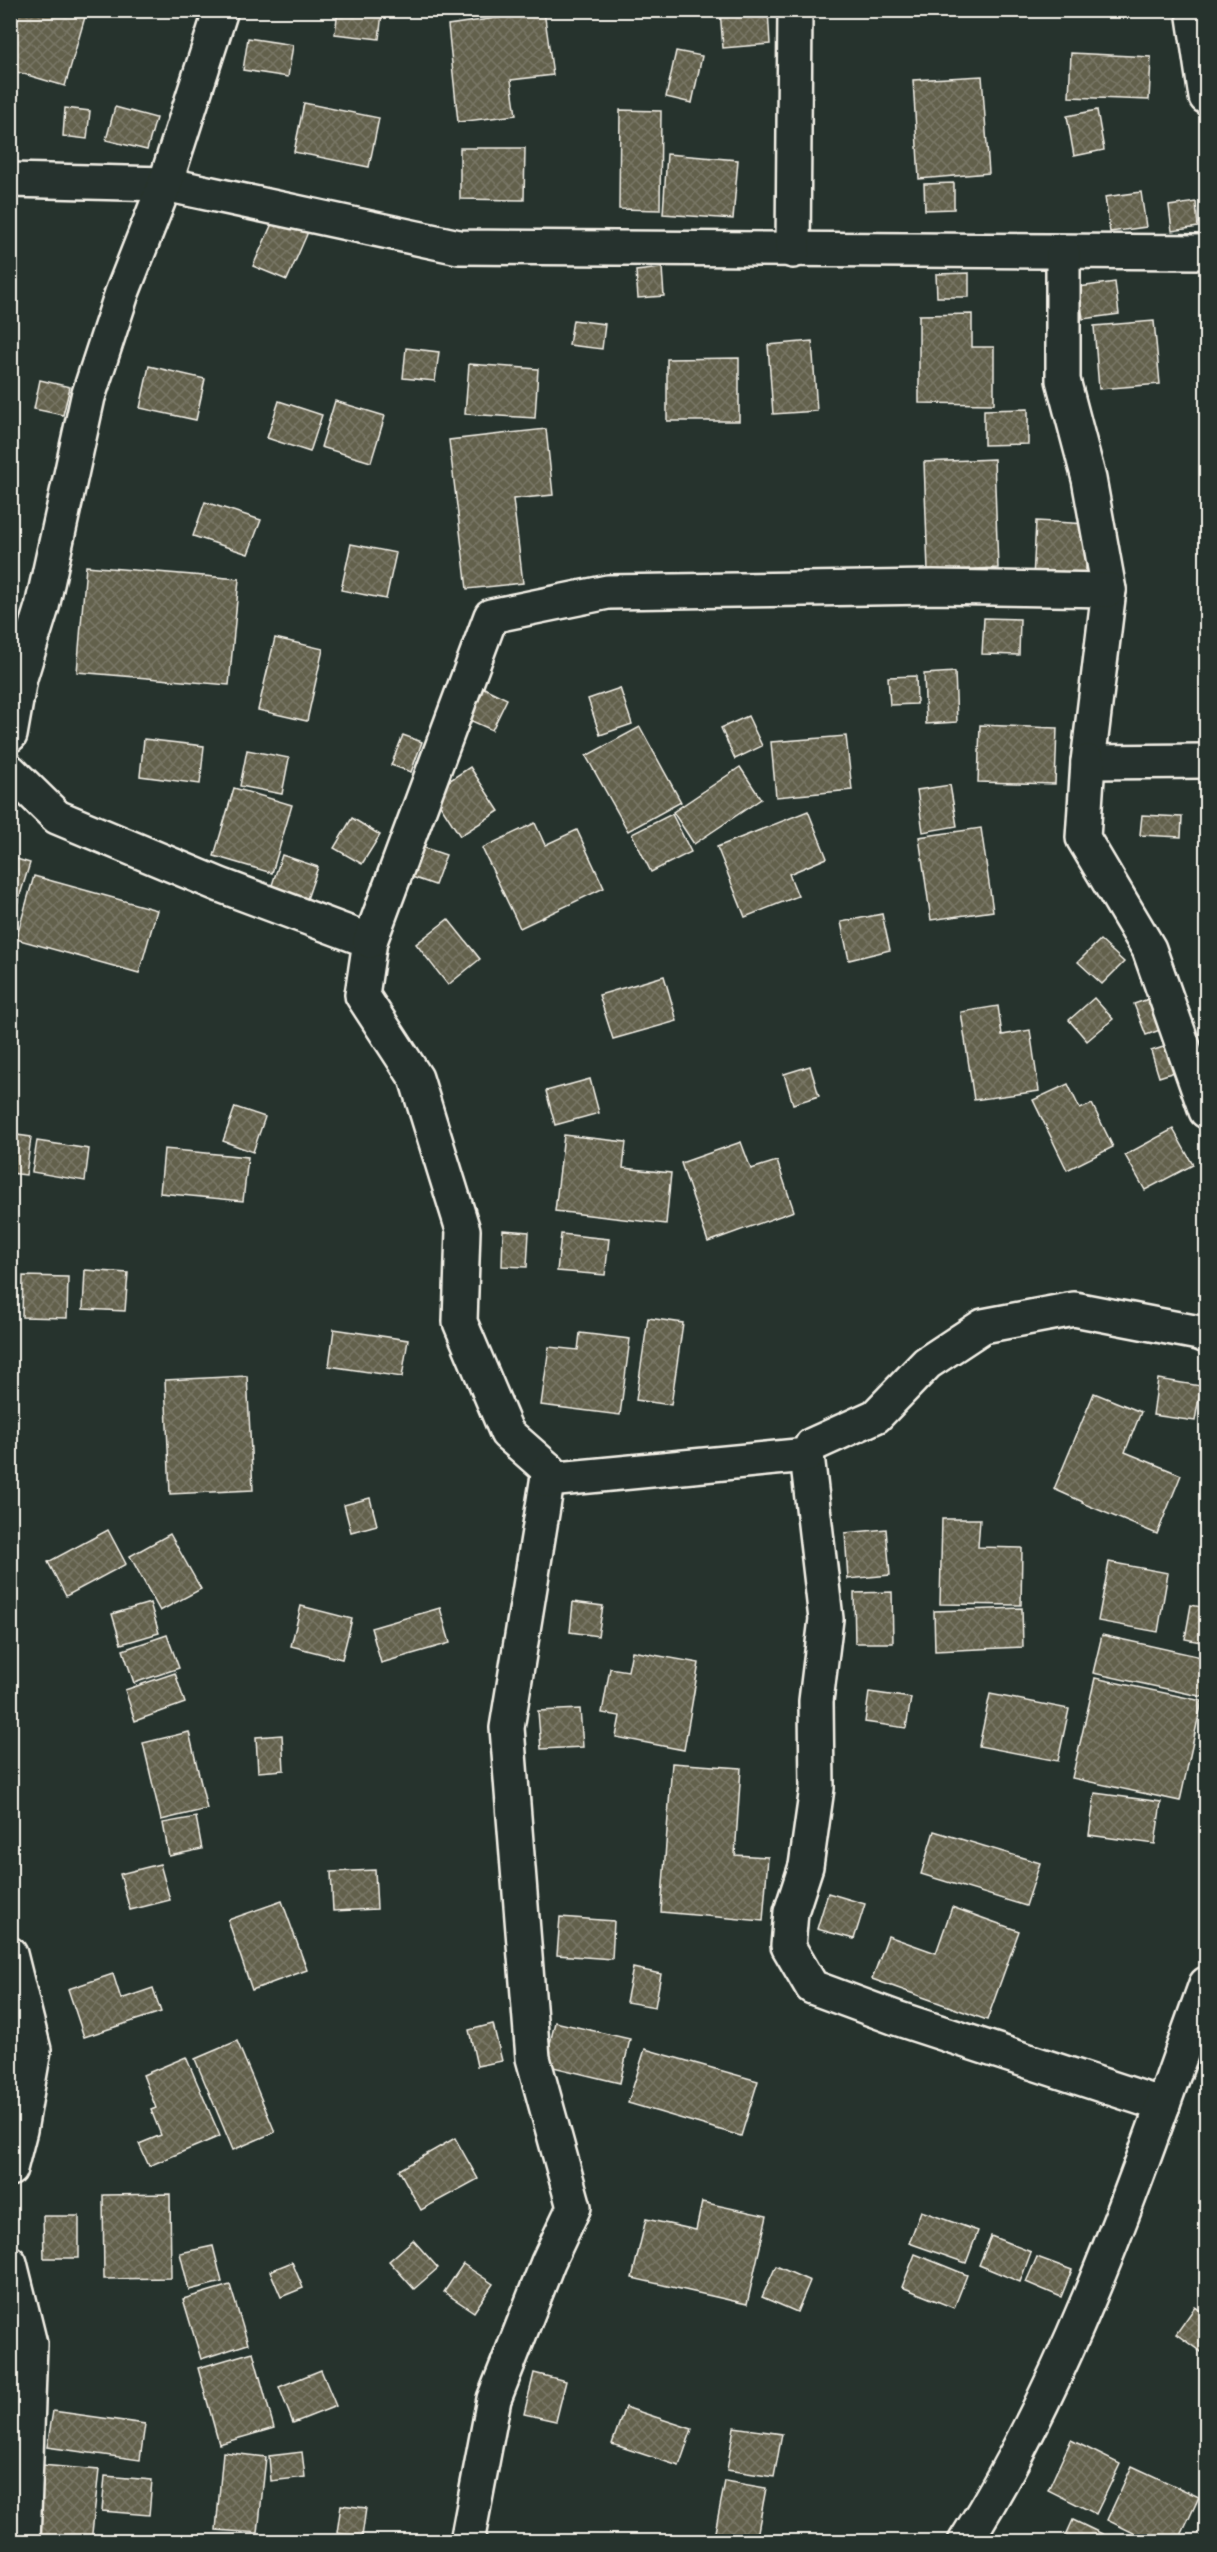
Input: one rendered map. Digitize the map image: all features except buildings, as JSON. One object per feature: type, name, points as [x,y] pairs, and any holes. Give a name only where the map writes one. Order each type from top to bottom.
[{"type":"street","points":[[10,735],[20,678],[42,607],[88,397],[122,293],[165,184],[221,10]]},
{"type":"street","points":[[793,251],[795,10]]},
{"type":"street","points":[[1193,10],[1206,97]]},
{"type":"street","points":[[10,180],[165,184],[459,247],[1063,253],[1206,252]]},
{"type":"street","points":[[1063,253],[1063,380],[1089,479],[1109,590],[1088,762],[1083,838],[1149,949],[1206,1111]]},
{"type":"street","points":[[549,1470],[507,1433],[460,1322],[463,1230],[416,1078],[362,995],[370,941],[491,616],[608,592],[921,587],[1109,590]]},
{"type":"street","points":[[1088,762],[1206,761]]},
{"type":"street","points":[[10,771],[57,817],[220,885],[370,941]]},
{"type":"street","points":[[1163,2105],[896,2018],[812,1987],[788,1946],[791,1912],[806,1866],[817,1788],[816,1701],[826,1619],[807,1455],[812,1445],[876,1416],[927,1362],[983,1326],[1074,1309],[1206,1336]]},
{"type":"street","points":[[549,1470],[548,1480],[807,1455]]},
{"type":"street","points":[[467,2541],[494,2398],[548,2262],[574,2207],[533,2058],[507,1728],[549,1470]]},
{"type":"street","points":[[10,1954],[34,2050],[10,2169]]},
{"type":"street","points":[[965,2541],[998,2490],[1077,2327],[1163,2105],[1206,1984]]},
{"type":"street","points":[[10,2263],[30,2344],[23,2541]]}]
